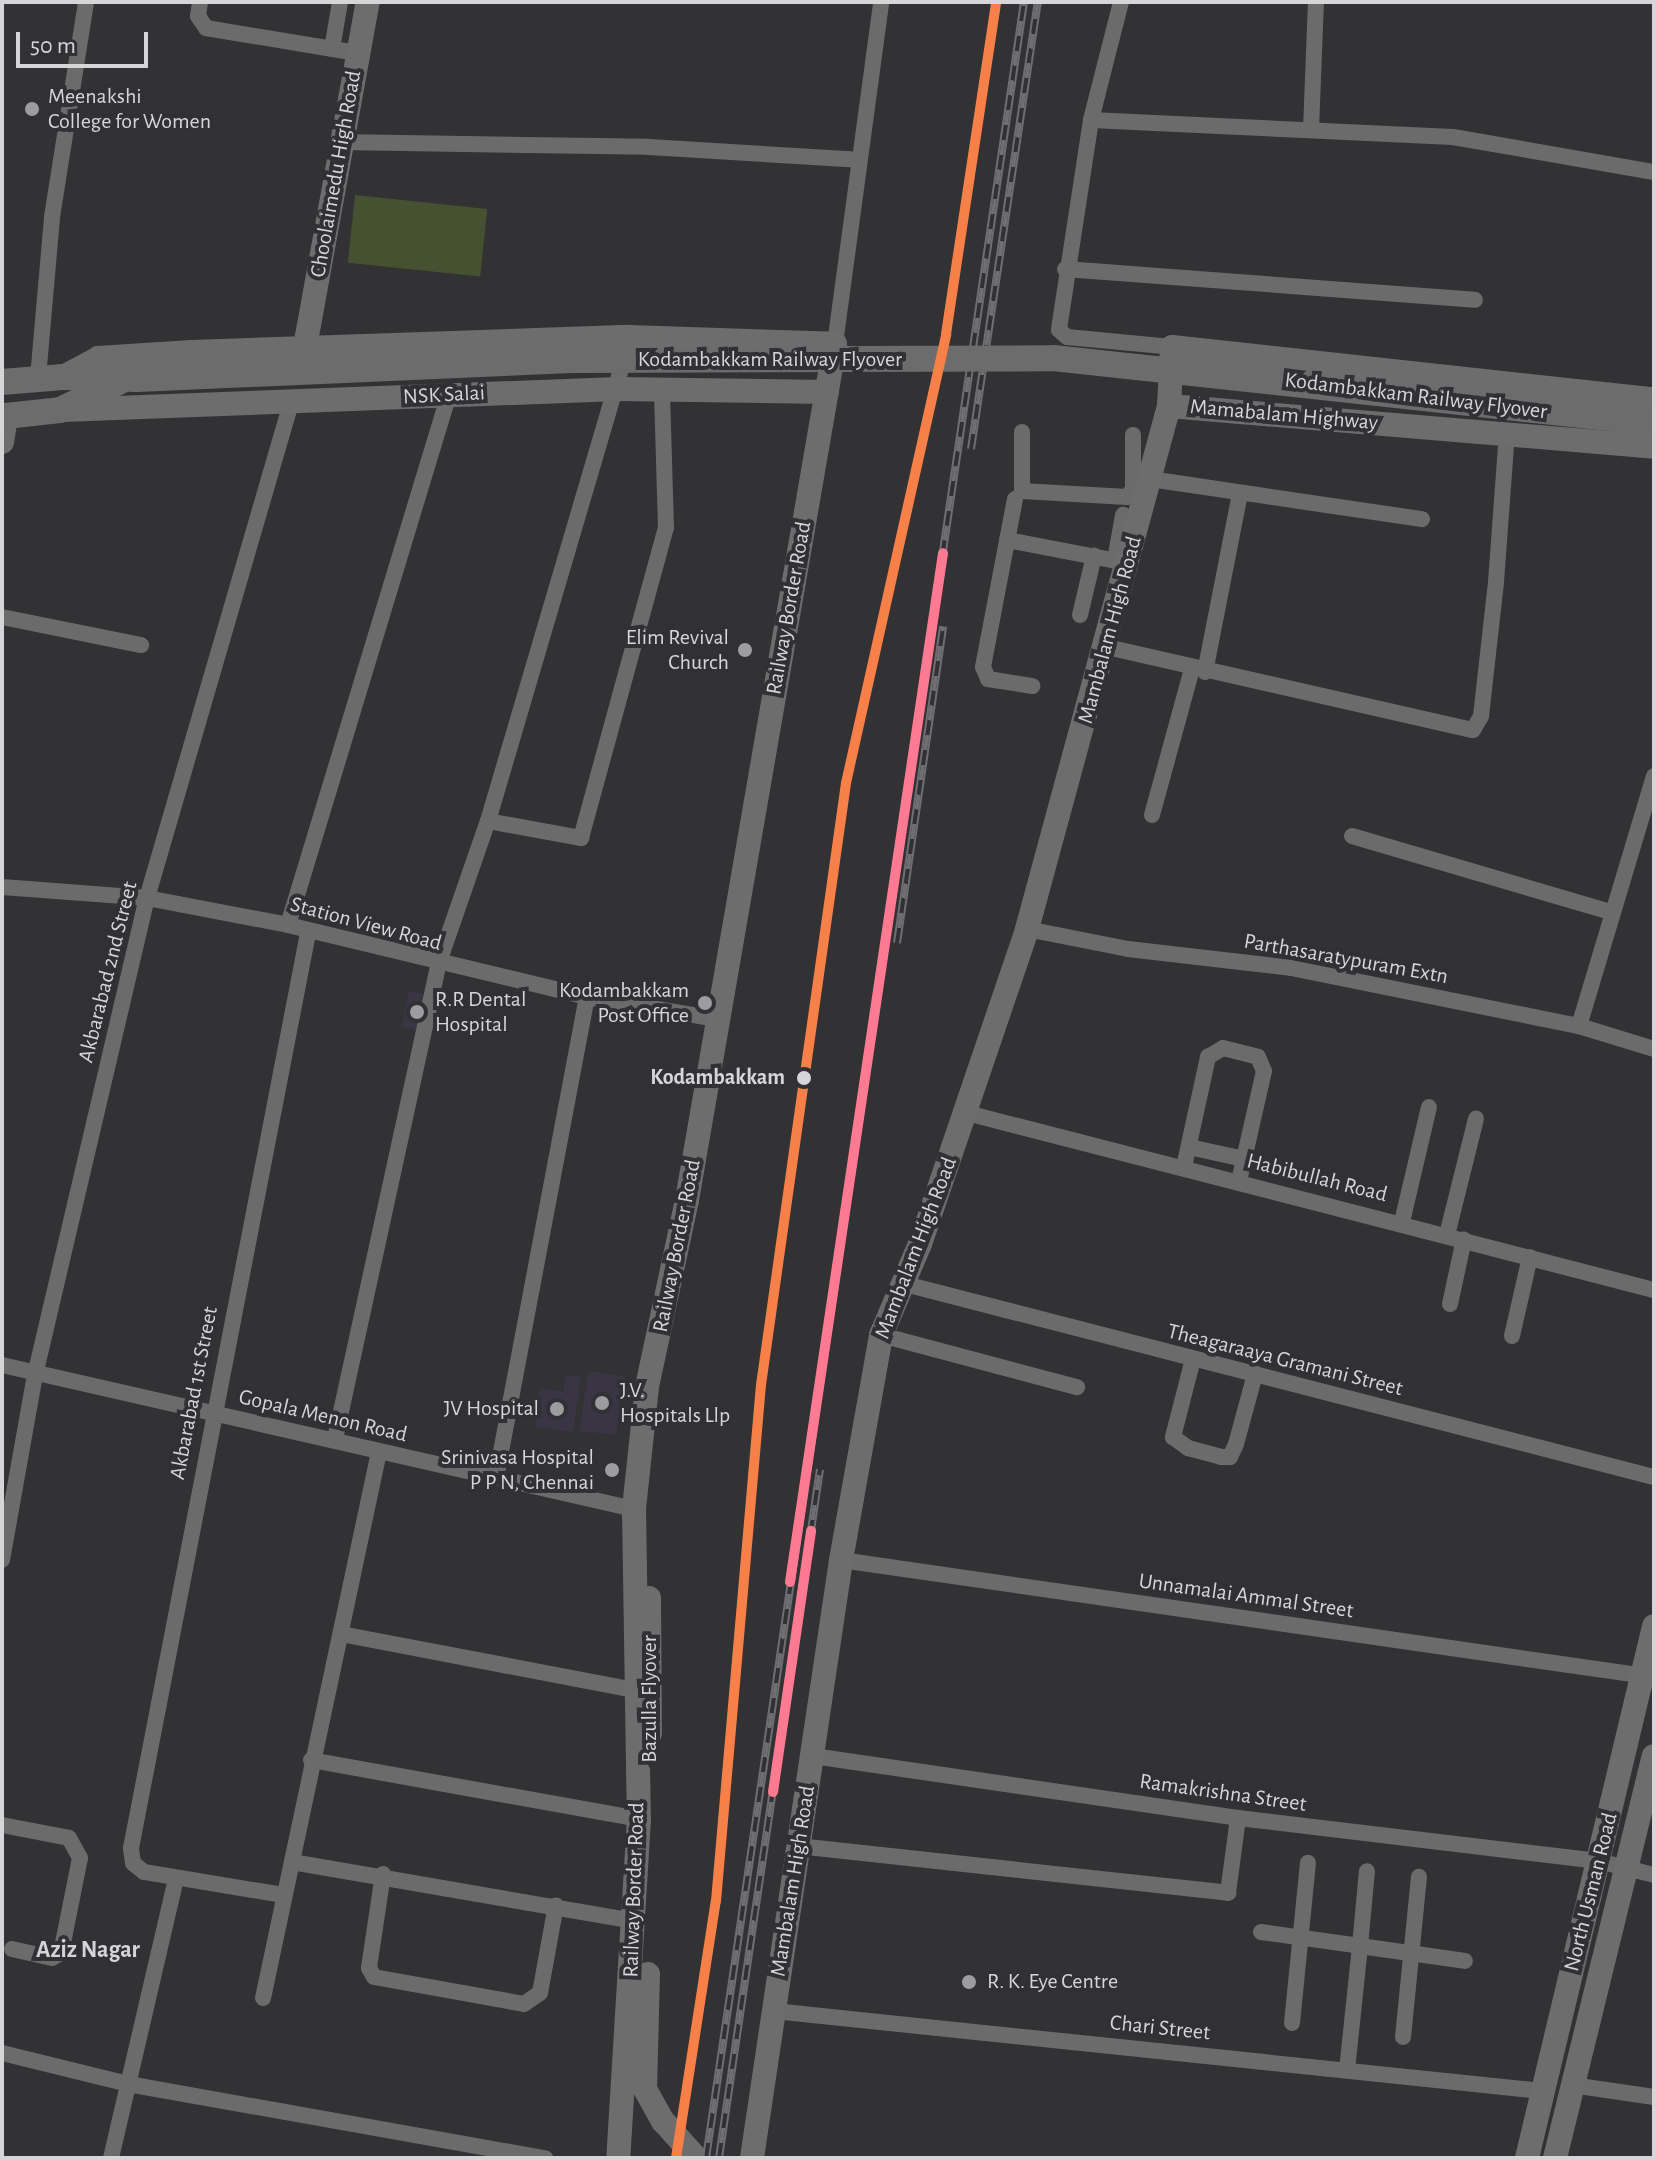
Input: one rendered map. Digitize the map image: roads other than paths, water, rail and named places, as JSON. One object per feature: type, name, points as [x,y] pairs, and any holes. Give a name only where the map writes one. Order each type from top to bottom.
[{"type":"main road","name":"Kodambakkam Railway Flyover","points":[[2,382],[50,377],[130,380],[577,360],[1053,358],[1654,423]]},
{"type":"main road","name":"Kodambakkam Railway Flyover","points":[[4,429],[60,410],[130,380]]},
{"type":"street","points":[[86,2],[52,217],[50,377],[98,358],[305,347],[629,337],[835,344],[881,2]]},
{"type":"street","points":[[200,2],[198,16],[206,28],[357,53]]},
{"type":"street","points":[[332,49],[340,2]]},
{"type":"street","name":"Choolaimedu High Road","points":[[305,347],[368,2]]},
{"type":"street","points":[[1121,2],[1091,120],[1065,269],[1060,334],[1654,399]]},
{"type":"street","points":[[1311,130],[1316,2]]},
{"type":"street","points":[[1091,120],[1453,137],[1654,172]]},
{"type":"street","points":[[340,142],[649,147],[859,160]]},
{"type":"street","points":[[1065,269],[1475,300]]},
{"type":"street","points":[[335,1439],[438,965],[488,821],[618,389],[629,337]]},
{"type":"street","name":"Railway Border Road","points":[[618,2158],[639,1819],[634,1690],[634,1509],[647,1387],[665,1319],[835,344]]},
{"type":"street","name":"Mamabalam Highway","points":[[1172,347],[1169,406],[1654,447]]},
{"type":"street","points":[[1264,413],[1268,357]]},
{"type":"street","points":[[1361,421],[1363,368]]},
{"type":"street","name":"NSK Salai","points":[[60,410],[618,389],[827,392]]},
{"type":"street","points":[[488,821],[581,838],[666,528],[662,390]]},
{"type":"street","points":[[288,925],[449,394]]},
{"type":"street","name":"Akbarabad 2nd Street","points":[[2,1560],[4,1534],[35,1375],[147,898],[291,403]]},
{"type":"street","name":"Mambalam High Road","points":[[752,2158],[841,1560],[881,1335],[905,1284],[967,1113],[1027,929],[1107,647],[1122,562],[1146,464],[1169,406]]},
{"type":"street","points":[[1022,432],[1020,487],[1025,492],[1127,497],[1146,464]]},
{"type":"street","points":[[1107,647],[1459,730],[1473,730],[1481,716],[1507,433]]},
{"type":"street","points":[[1133,435],[1146,464],[1240,494],[1422,519]]},
{"type":"street","points":[[1152,815],[1199,670],[1240,494]]},
{"type":"street","points":[[1015,499],[984,672],[988,679],[1032,686]]},
{"type":"street","points":[[1007,540],[1122,562],[1123,515]]},
{"type":"street","points":[[1080,615],[1094,556]]},
{"type":"street","points":[[2,617],[141,645]]},
{"type":"street","points":[[1579,1026],[1610,912],[1654,776]]},
{"type":"street","points":[[1352,836],[1610,912]]},
{"type":"street","name":"Station View Road","points":[[2,887],[147,898],[288,925],[308,933],[438,965],[587,997],[717,1019]]},
{"type":"street","name":"Parthasaratypuram Extn","points":[[1027,929],[1128,949],[1291,968],[1579,1026],[1654,1049]]},
{"type":"street","name":"Akbarabad 1st Street","points":[[176,1878],[144,1872],[133,1863],[211,1414],[308,933]]},
{"type":"street","points":[[496,1478],[587,997]]},
{"type":"street","points":[[1184,1167],[1208,1057],[1223,1048],[1258,1057],[1264,1071],[1239,1181]]},
{"type":"street","points":[[1402,1222],[1429,1107]]},
{"type":"street","name":"Habibullah Road","points":[[967,1113],[1402,1222],[1654,1290]]},
{"type":"street","points":[[1450,1304],[1455,1237],[1476,1119]]},
{"type":"street","points":[[1189,1147],[1244,1159]]},
{"type":"street","points":[[1512,1336],[1530,1257]]},
{"type":"street","name":"Theagaraaya Gramani Street","points":[[905,1284],[1654,1477]]},
{"type":"street","name":"Bazulla Flyover","points":[[665,1319],[646,1549],[653,1880],[645,2089],[663,2121],[696,2158]]},
{"type":"street","points":[[881,1335],[1077,1387]]},
{"type":"street","points":[[1193,1359],[1173,1437],[1179,1444],[1210,1454],[1230,1457],[1255,1374]]},
{"type":"street","name":"Gopala Menon Road","points":[[2,1365],[35,1375],[335,1439],[379,1452],[634,1509]]},
{"type":"street","points":[[263,1998],[311,1760],[379,1452]]},
{"type":"street","name":"Unnamalai Ammal Street","points":[[841,1560],[1645,1676]]},
{"type":"street","name":"North Usman Road","points":[[1527,2158],[1645,1676],[1654,1626]]},
{"type":"street","points":[[341,1634],[634,1690]]},
{"type":"street","name":"Ramakrishna Street","points":[[813,1756],[1238,1818],[1598,1861],[1628,1871],[1654,1875]]},
{"type":"street","name":"North Usman Road","points":[[1555,2158],[1654,1756]]},
{"type":"street","points":[[311,1760],[639,1819]]},
{"type":"street","points":[[798,1846],[1228,1893],[1238,1818]]},
{"type":"street","points":[[2,1825],[69,1838],[80,1858],[61,1953],[52,1958],[12,1949]]},
{"type":"street","points":[[292,1862],[383,1874],[635,1921]]},
{"type":"street","points":[[1292,2023],[1308,1863]]},
{"type":"street","points":[[1347,2070],[1367,1871]]},
{"type":"street","points":[[383,1874],[369,1968],[374,1977],[509,2002],[528,2004],[540,1993],[556,1905]]},
{"type":"street","points":[[1403,2037],[1419,1877]]},
{"type":"street","points":[[111,2158],[176,1878],[283,1895]]},
{"type":"street","points":[[1261,1932],[1465,1961]]},
{"type":"street","name":"Chari Street","points":[[774,2011],[1542,2091]]},
{"type":"street","points":[[2,2053],[128,2084],[545,2158]]},
{"type":"street","points":[[1572,2085],[1654,2097]]},
{"type":"railway","points":[[706,2158],[1024,2]]},
{"type":"railway","points":[[971,449],[1038,2]]},
{"type":"railway","points":[[897,943],[943,626]]},
{"type":"railway","points":[[719,2158],[820,1469]]},
{"type":"place","name":"Meenakshi College for Women","points":[[32,109]]},
{"type":"place","name":"Elim Revival Church","points":[[745,650]]},
{"type":"place","name":"Kodambakkam Post Office","points":[[705,1003]]},
{"type":"place","name":"R.R Dental Hospital","points":[[417,1012]]},
{"type":"place","name":"Kodambakkam","points":[[804,1078]]},
{"type":"place","name":"J.V. Hospitals Llp","points":[[602,1403]]},
{"type":"place","name":"JV Hospital","points":[[557,1409]]},
{"type":"place","name":"Srinivasa Hospital P P N, Chennai","points":[[612,1470]]},
{"type":"place","name":"R. K. Eye Centre","points":[[969,1982]]},
{"type":"district","name":"Aziz Nagar","points":[[88,1951]]}]
